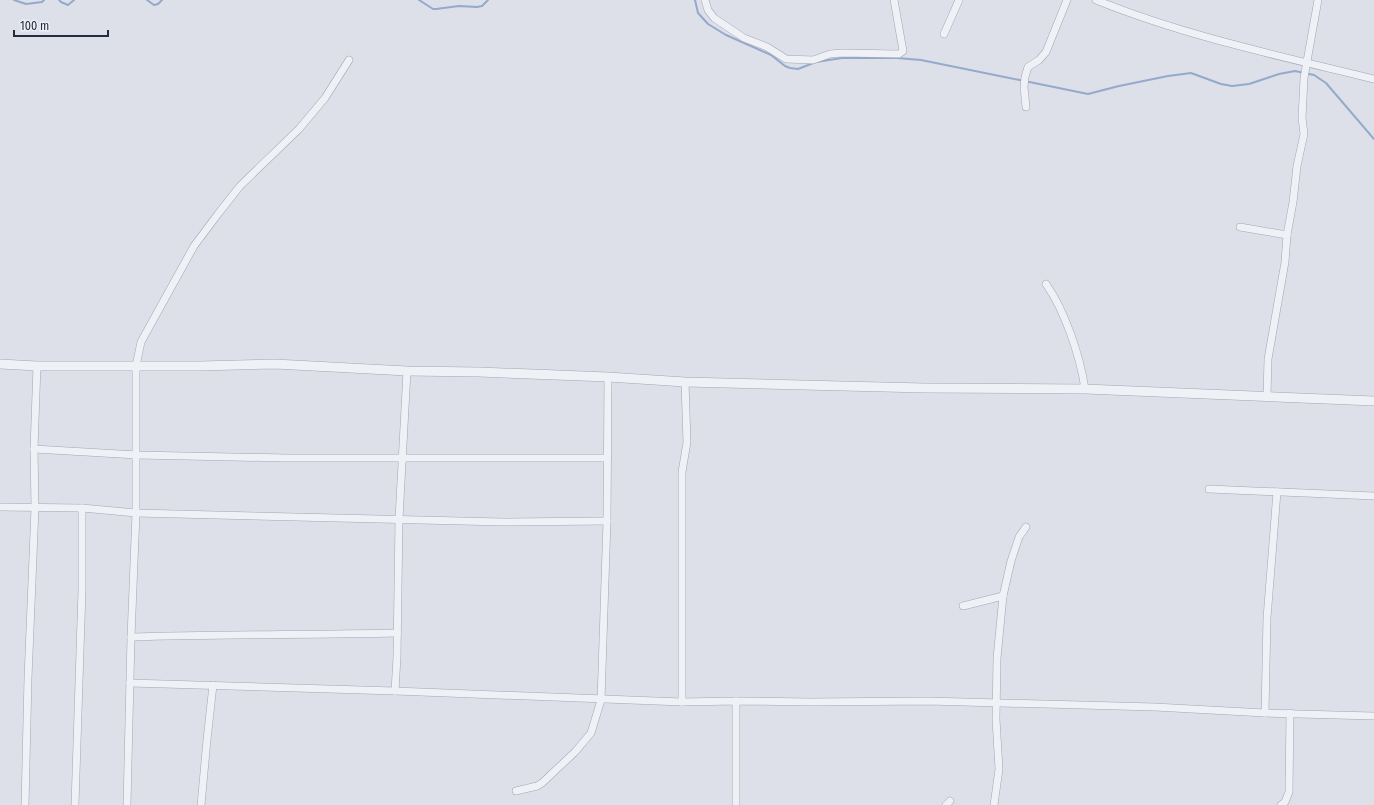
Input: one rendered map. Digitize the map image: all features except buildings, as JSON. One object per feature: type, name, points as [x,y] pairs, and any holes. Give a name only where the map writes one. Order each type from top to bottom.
[{"type":"street","points":[[705,0],[708,10],[714,18],[744,38],[767,47],[786,59],[813,60],[830,54],[842,53],[902,53],[903,43],[894,0]]},
{"type":"street","points":[[944,34],[959,0]]},
{"type":"street","points":[[1026,107],[1024,87],[1028,67],[1039,60],[1046,52],[1067,0]]},
{"type":"street","points":[[1096,0],[1146,19],[1210,38],[1306,65],[1374,79]]},
{"type":"street","points":[[1267,396],[1268,359],[1285,262],[1287,235],[1293,202],[1297,166],[1304,134],[1302,118],[1304,78],[1318,0]]},
{"type":"street","points":[[127,805],[131,636],[136,514],[136,366],[142,338],[194,246],[240,186],[299,129],[321,103],[349,60]]},
{"type":"street","points":[[1240,227],[1287,235]]},
{"type":"street","points":[[1046,284],[1054,295],[1061,310],[1082,369],[1084,389]]},
{"type":"street","points":[[0,364],[37,366],[200,366],[275,364],[406,371],[487,372],[608,377],[685,382],[924,388],[1084,389],[1374,400]]},
{"type":"street","points":[[25,805],[28,678],[35,508],[34,449],[37,366]]},
{"type":"street","points":[[395,691],[401,458],[406,371]]},
{"type":"street","points":[[516,791],[537,786],[542,783],[575,752],[591,733],[601,700],[607,521],[608,377]]},
{"type":"street","points":[[682,702],[682,476],[687,438],[685,382]]},
{"type":"street","points":[[34,449],[137,455],[285,458],[608,458]]},
{"type":"street","points":[[1209,489],[1374,496]]},
{"type":"street","points":[[1265,713],[1267,618],[1277,492]]},
{"type":"street","points":[[0,507],[82,508],[136,514],[503,522],[607,521]]},
{"type":"street","points":[[75,805],[82,590],[82,508]]},
{"type":"street","points":[[994,805],[998,769],[996,658],[1003,596],[1011,561],[1019,537],[1026,527]]},
{"type":"street","points":[[963,606],[1003,596]]},
{"type":"street","points":[[131,636],[186,634],[397,634]]},
{"type":"street","points":[[130,683],[395,691],[601,700],[682,702],[928,701],[1155,707],[1265,713],[1374,716]]},
{"type":"street","points":[[201,805],[213,686]]},
{"type":"street","points":[[736,701],[736,805]]},
{"type":"street","points":[[1281,805],[1285,802],[1289,792],[1290,714]]},
{"type":"waterway","points":[[14,0],[26,4],[42,2],[44,0]]},
{"type":"waterway","points":[[59,0],[68,5],[74,0]]},
{"type":"waterway","points":[[147,0],[154,5],[158,4],[162,0]]},
{"type":"waterway","points":[[419,0],[433,9],[459,6],[477,7],[482,6],[488,0]]},
{"type":"waterway","points":[[695,0],[698,13],[708,24],[726,35],[771,55],[785,66],[798,69],[816,62],[842,58],[897,58],[921,60],[1088,94],[1168,76],[1191,73],[1221,84],[1232,86],[1249,84],[1279,74],[1295,71],[1314,75],[1326,83],[1374,139]]}]
